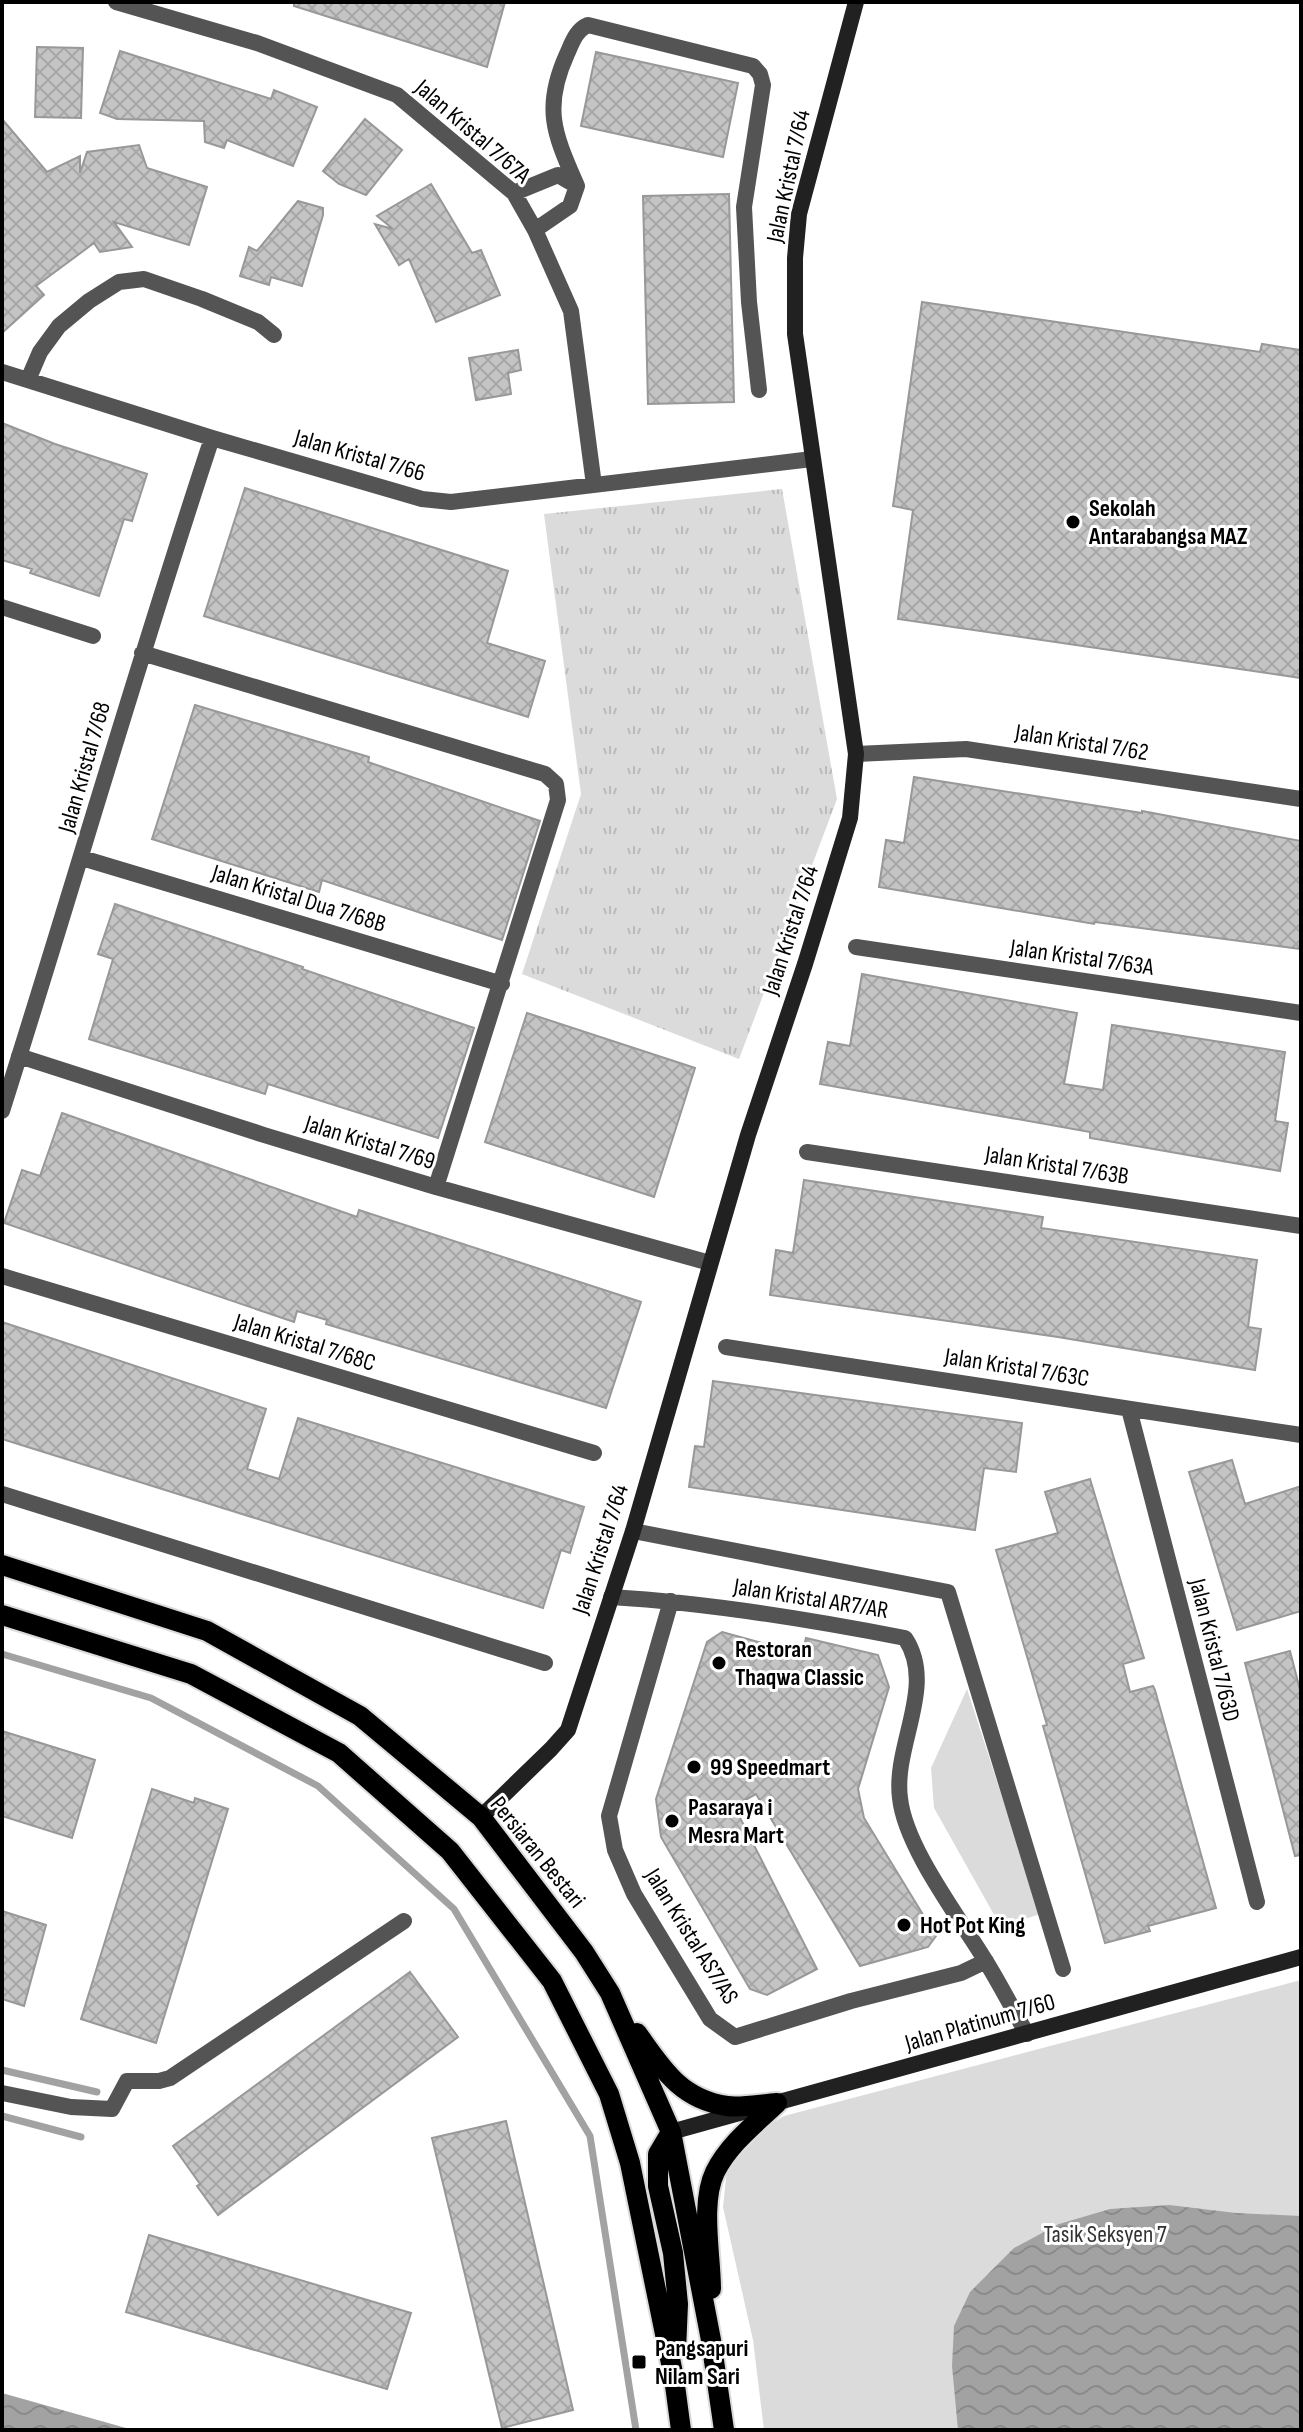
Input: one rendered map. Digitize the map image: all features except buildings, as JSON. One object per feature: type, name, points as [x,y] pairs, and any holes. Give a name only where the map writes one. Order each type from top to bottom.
[{"type":"main road","name":"Persiaran Bestari","points":[[2,1565],[207,1631],[360,1716],[481,1817],[584,1952],[610,1993],[671,2132],[711,2340],[724,2430]]},
{"type":"main road","points":[[2,1615],[191,1674],[339,1753],[450,1851],[552,1981],[609,2094],[630,2163],[674,2378],[681,2430]]},
{"type":"main road","points":[[610,1993],[663,2070],[692,2096],[728,2106],[777,2103]]},
{"type":"main road","points":[[711,2340],[707,2209],[714,2174],[732,2147],[777,2103]]},
{"type":"main road","points":[[671,2132],[658,2154],[658,2186],[673,2253],[678,2304],[674,2378]]},
{"type":"street","name":"Jalan Kristal 7/67A","points":[[116,2],[257,43],[397,95],[514,193],[535,230],[571,311],[594,485]]},
{"type":"street","name":"Jalan Kristal 7/64","points":[[481,1817],[568,1730],[633,1531],[748,1135],[850,818],[856,754],[795,334],[799,214],[856,2]]},
{"type":"street","points":[[535,230],[570,206],[577,186],[557,140],[552,107],[564,61],[582,27],[588,25],[753,66],[760,74],[763,85],[744,207],[749,302],[759,390]]},
{"type":"street","points":[[514,193],[558,175],[577,186]]},
{"type":"street","points":[[28,380],[40,352],[59,326],[89,301],[119,282],[144,279],[240,314],[258,322],[274,335]]},
{"type":"street","name":"Jalan Kristal 7/66","points":[[2,372],[422,499],[451,502],[812,459]]},
{"type":"street","name":"Jalan Kristal 7/68","points":[[2,1111],[82,858],[142,653],[212,438]]},
{"type":"street","points":[[2,607],[93,636]]},
{"type":"street","points":[[142,653],[545,774],[556,784],[558,800],[436,1187]]},
{"type":"street","name":"Jalan Kristal 7/62","points":[[856,754],[966,749],[1301,799]]},
{"type":"street","name":"Jalan Kristal Dua 7/68B","points":[[82,858],[502,984]]},
{"type":"street","name":"Jalan Kristal 7/63A","points":[[856,947],[1301,1013]]},
{"type":"street","name":"Jalan Kristal 7/69","points":[[19,1056],[436,1187],[710,1263]]},
{"type":"street","name":"Jalan Kristal 7/63B","points":[[807,1152],[1301,1226]]},
{"type":"street","name":"Jalan Kristal 7/68C","points":[[2,1276],[594,1453]]},
{"type":"street","name":"Jalan Kristal 7/63C","points":[[726,1347],[1301,1435]]},
{"type":"street","name":"Jalan Kristal 7/63D","points":[[1129,1409],[1257,1902]]},
{"type":"street","points":[[2,1494],[545,1663]]},
{"type":"street","name":"Jalan Kristal AR7/AR","points":[[633,1531],[948,1592],[1063,1969]]},
{"type":"street","name":"Jalan Kristal AR7/AR","points":[[611,1597],[802,1617],[905,1638],[914,1650],[918,1669],[899,1797],[904,1819],[942,1892],[1027,2034]]},
{"type":"street","name":"Jalan Kristal AS7/AS","points":[[671,1601],[609,1816],[615,1850],[634,1894],[710,2019],[735,2037],[851,2001],[961,1973],[986,1961]]},
{"type":"street","points":[[2,2093],[71,2107],[112,2109],[127,2081],[170,2078],[404,1921]]},
{"type":"street","name":"Jalan Platinum 7/60","points":[[671,2132],[1301,1957]]},
{"type":"green space","points":[[782,489],[837,799],[739,1059],[522,974],[581,794],[544,514]]},
{"type":"green space","points":[[967,1689],[1040,1914],[1001,1927],[934,1808],[931,1768]]},
{"type":"green space","name":"Tasik Seksyen 7","points":[[1301,1980],[1301,2430],[764,2430],[753,2340],[723,2207],[727,2169],[769,2125],[784,2116]]},
{"type":"water","name":"Tasik Seksyen 7","points":[[1169,2205],[1236,2213],[1301,2216],[1301,2430],[958,2430],[952,2366],[954,2326],[970,2292],[1014,2248],[1059,2224],[1110,2209]]},
{"type":"water","points":[[2,2393],[133,2430],[2,2430]]},
{"type":"waterway","points":[[2,1654],[151,1698],[318,1786],[454,1909],[590,2136],[636,2430]]},
{"type":"waterway","points":[[2,2070],[97,2092]]},
{"type":"waterway","points":[[2,2116],[81,2137]]},
{"type":"place","name":"Sekolah Antarabangsa MAZ","points":[[1073,522]]},
{"type":"place","name":"Restoran Thaqwa Classic","points":[[719,1663]]},
{"type":"place","name":"99 Speedmart","points":[[694,1767]]},
{"type":"place","name":"Pasaraya i Mesra Mart","points":[[672,1821]]},
{"type":"place","name":"Hot Pot King","points":[[904,1925]]},
{"type":"place","name":"Pangsapuri Nilam Sari","points":[[639,2362]]}]
